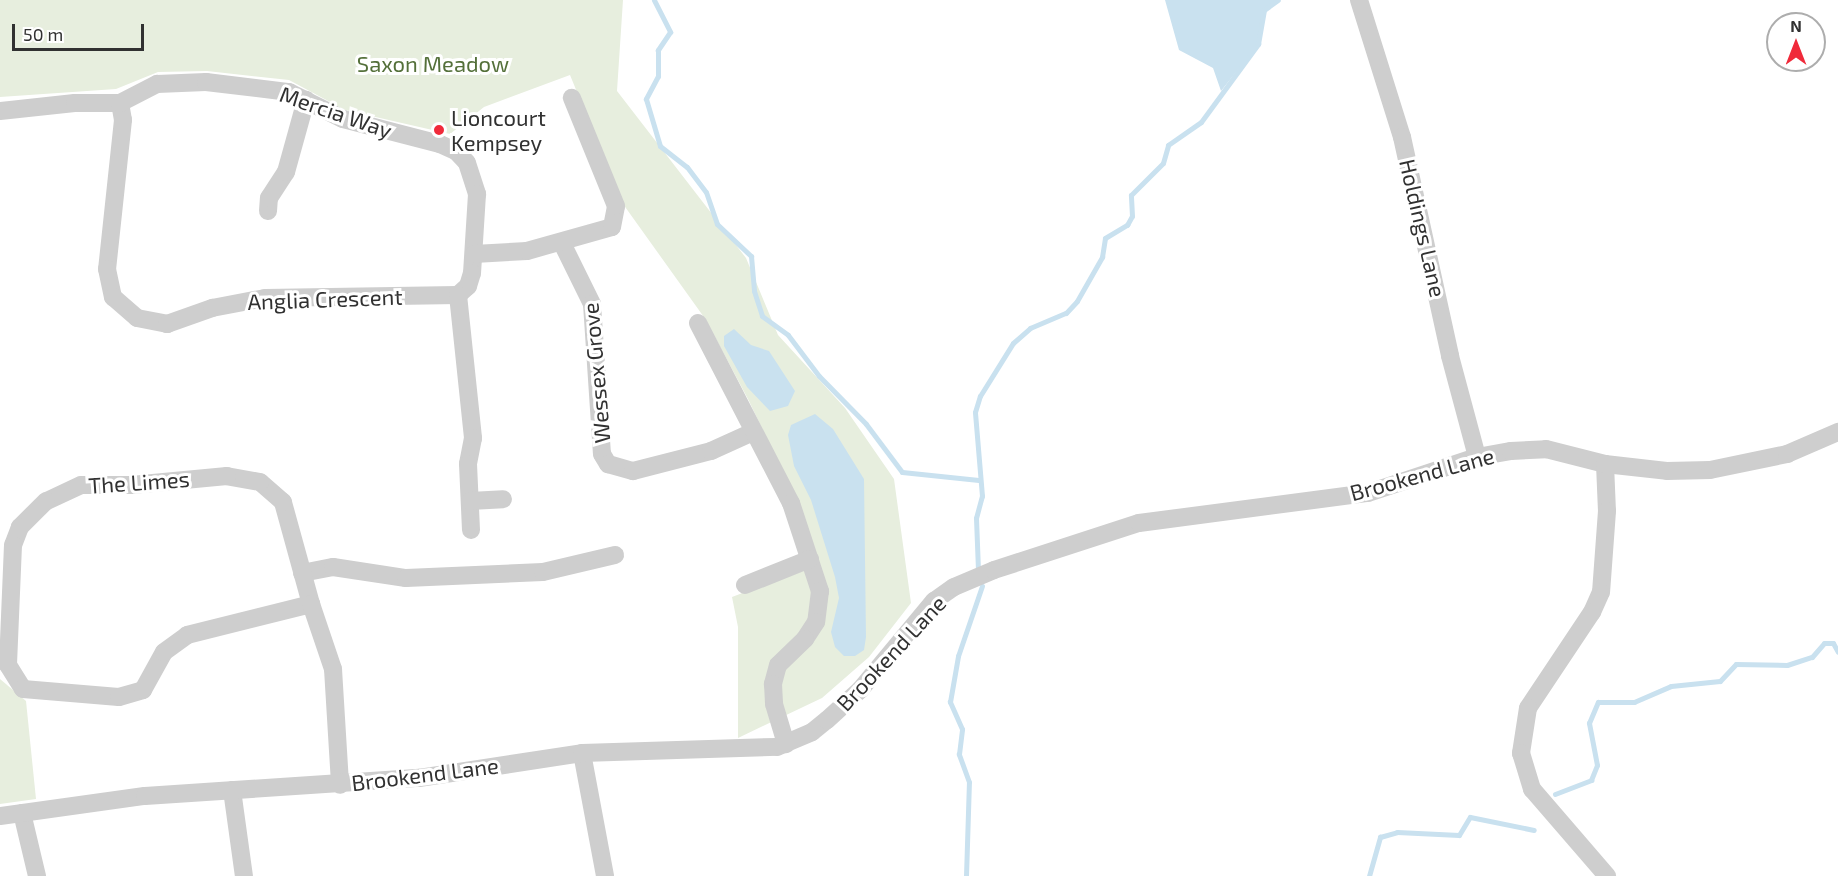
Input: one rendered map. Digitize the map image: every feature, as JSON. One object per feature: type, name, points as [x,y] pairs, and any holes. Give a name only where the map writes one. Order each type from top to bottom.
[{"type":"street","name":"Holdings Lane","points":[[1359,0],[1402,137],[1450,356],[1478,457]]},
{"type":"street","name":"Mercia Way","points":[[0,111],[75,103],[120,103],[157,84],[182,80],[289,92],[343,119],[456,151],[475,179],[474,254],[468,286],[458,295]]},
{"type":"street","points":[[474,254],[500,255],[562,243],[604,232],[612,227],[617,212],[573,98]]},
{"type":"street","points":[[268,211],[269,198],[286,172],[306,100]]},
{"type":"street","name":"Anglia Crescent","points":[[120,103],[123,120],[108,269],[113,297],[137,318],[167,324],[212,308],[265,298],[458,295]]},
{"type":"street","name":"Wessex Grove","points":[[562,243],[592,304],[602,454],[608,464],[633,471],[711,451],[753,432]]},
{"type":"street","points":[[458,295],[473,438],[468,464],[471,530]]},
{"type":"street","points":[[698,323],[791,503],[818,580],[821,602],[816,622],[805,639],[778,665],[773,684],[774,704],[786,744]]},
{"type":"street","name":"Brookend Lane","points":[[0,816],[145,796],[340,785],[419,778],[582,753],[786,744],[812,732],[860,690],[934,601],[994,570],[1139,523],[1368,493],[1478,457],[1546,449],[1605,464],[1667,471],[1710,470],[1787,453],[1838,432]]},
{"type":"street","points":[[1605,464],[1607,521],[1600,592],[1592,612],[1528,708],[1521,753],[1532,789],[1607,876]]},
{"type":"street","name":"The Limes","points":[[312,604],[187,635],[164,652],[143,690],[118,697],[23,689],[9,665],[13,545],[20,527],[46,501],[81,485],[131,485],[227,476],[260,482],[282,502],[333,669],[340,785]]},
{"type":"street","points":[[470,501],[503,499]]},
{"type":"street","points":[[302,573],[333,567],[406,578],[543,572],[615,555]]},
{"type":"street","points":[[745,585],[810,559]]},
{"type":"street","points":[[582,753],[605,876]]},
{"type":"street","points":[[232,790],[244,876]]},
{"type":"street","points":[[21,813],[37,876]]},
{"type":"green space","name":"Saxon Meadow","points":[[0,0],[623,0],[617,91],[746,258],[778,335],[845,408],[894,479],[911,603],[869,657],[822,698],[738,738],[738,627],[732,597],[816,565],[796,500],[749,401],[706,320],[623,204],[570,75],[484,107],[450,134],[345,110],[289,80],[207,71],[158,72],[116,89],[0,97]]},
{"type":"green space","points":[[0,679],[26,701],[36,799],[0,804]]},
{"type":"water","points":[[1165,0],[1278,0],[1264,10],[1258,44],[1221,91],[1213,68],[1179,50]]},
{"type":"water","points":[[734,329],[751,345],[769,351],[795,391],[788,406],[770,411],[747,387],[724,346],[724,336]]},
{"type":"water","points":[[815,414],[833,429],[864,479],[866,637],[864,650],[855,656],[844,656],[835,647],[831,632],[839,598],[835,577],[811,500],[794,466],[788,435],[791,425]]},
{"type":"waterway","points":[[654,0],[670,32],[658,50],[658,76],[646,99],[660,146],[687,167],[706,192],[717,224],[751,256],[754,291],[762,316],[788,335],[819,376],[866,424],[902,472],[979,480]]},
{"type":"waterway","points":[[978,570],[976,518],[982,496],[975,412],[980,396],[1013,343],[1030,328],[1066,313],[1077,301],[1102,257],[1105,238],[1127,225],[1132,216],[1131,195],[1163,163],[1168,145],[1201,122],[1258,44],[1264,10],[1278,0]]},
{"type":"waterway","points":[[966,876],[969,782],[959,754],[962,729],[950,702],[958,656],[982,586]]},
{"type":"waterway","points":[[1555,794],[1591,780],[1597,765],[1589,723],[1598,702],[1634,702],[1671,686],[1720,681],[1736,664],[1787,665],[1812,657],[1824,643],[1833,643],[1838,652]]},
{"type":"waterway","points":[[1369,876],[1380,837],[1397,832],[1459,835],[1470,817],[1534,830]]},
{"type":"place","name":"Lioncourt Kempsey","points":[[439,130]]}]
